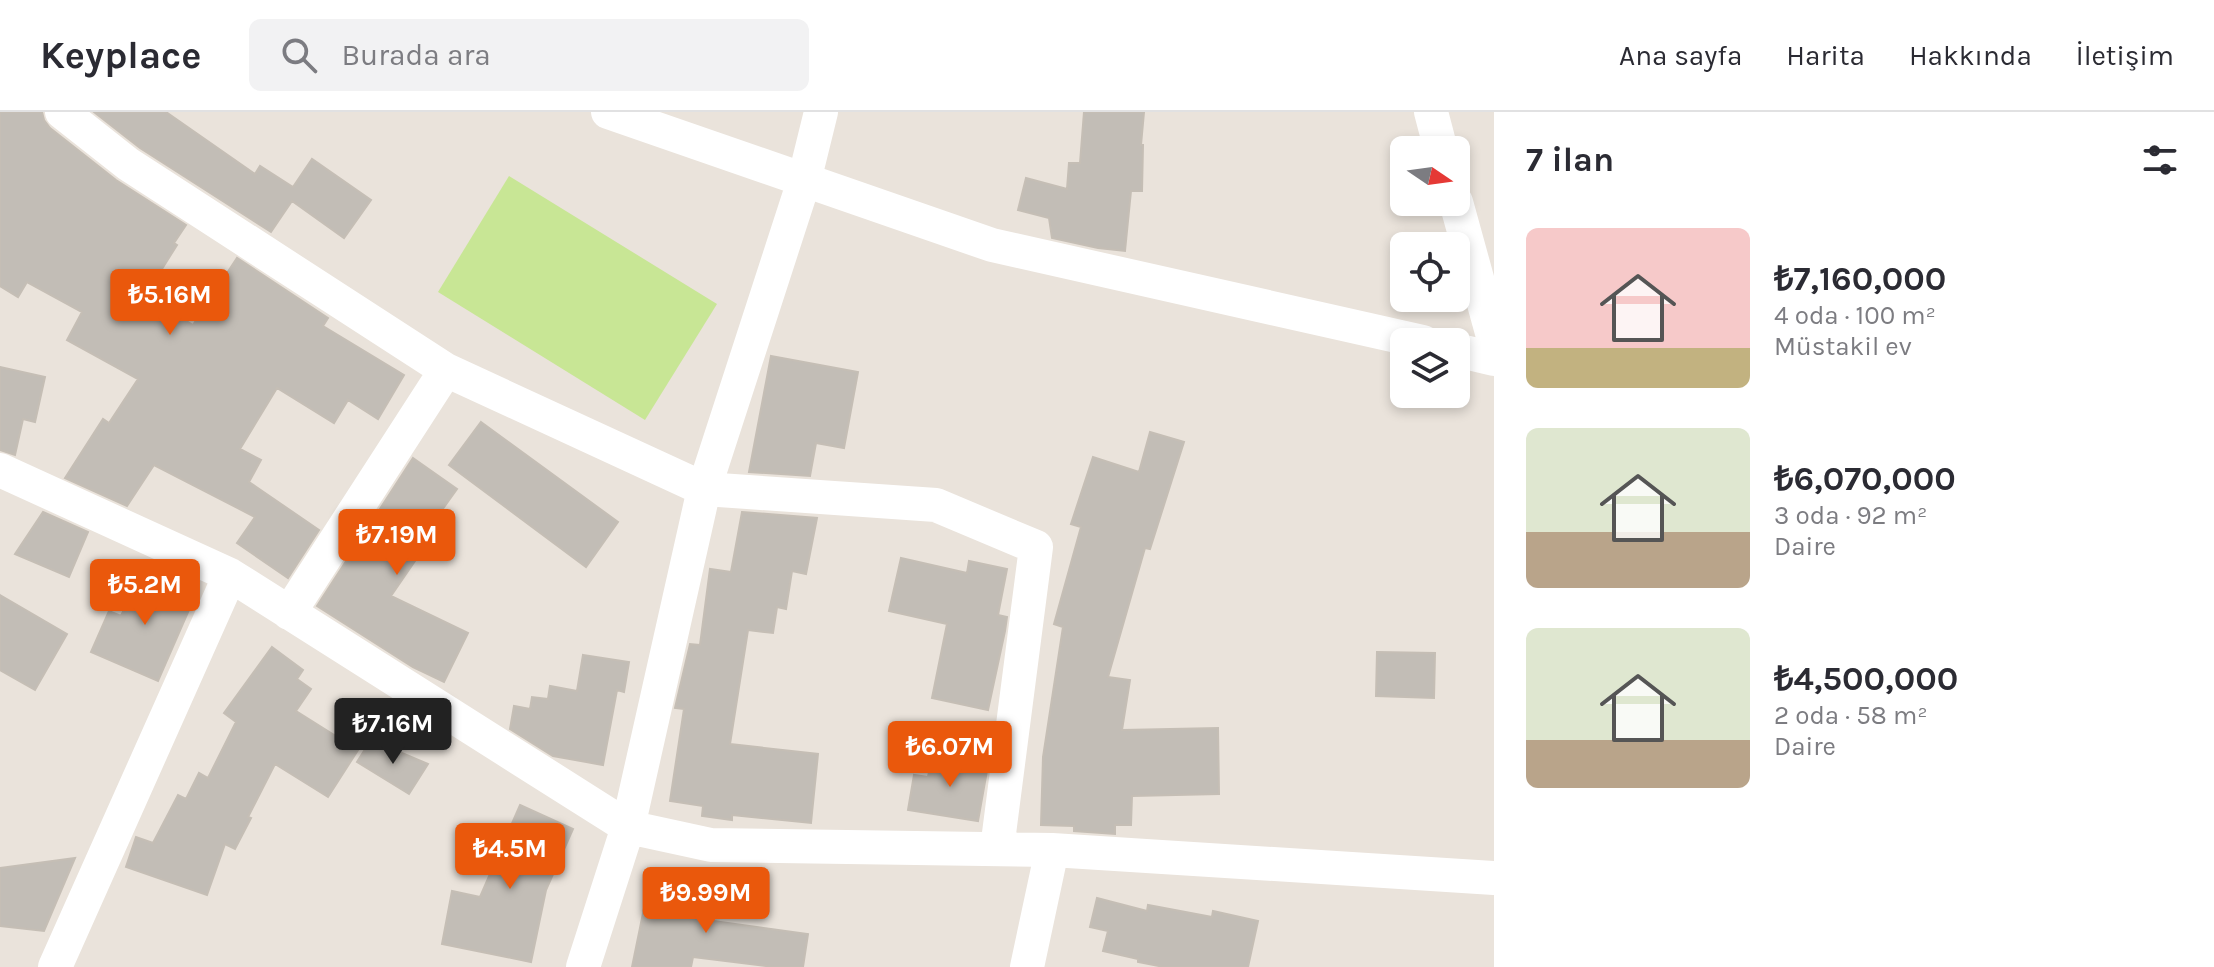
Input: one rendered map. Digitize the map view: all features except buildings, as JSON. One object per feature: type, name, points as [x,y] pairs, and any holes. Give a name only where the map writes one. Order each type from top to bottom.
[{"type":"street","points":[[62,112],[128,164],[446,370],[704,489],[936,505],[1036,547],[997,849]]},
{"type":"street","points":[[608,112],[992,245],[1390,335]]},
{"type":"street","points":[[583,967],[628,827],[704,489],[804,181],[821,112]]},
{"type":"street","points":[[1431,112],[1437,136]]},
{"type":"street","points":[[1461,216],[1484,274],[1494,340]]},
{"type":"street","points":[[1470,353],[1494,359]]},
{"type":"street","points":[[289,613],[446,370]]},
{"type":"street","points":[[0,470],[230,575],[628,827],[711,845],[1052,850],[1494,878]]},
{"type":"street","points":[[55,967],[230,575]]},
{"type":"street","points":[[1027,967],[1052,850]]},
{"type":"green space","points":[[509,176],[717,304],[645,420],[438,292]]}]
